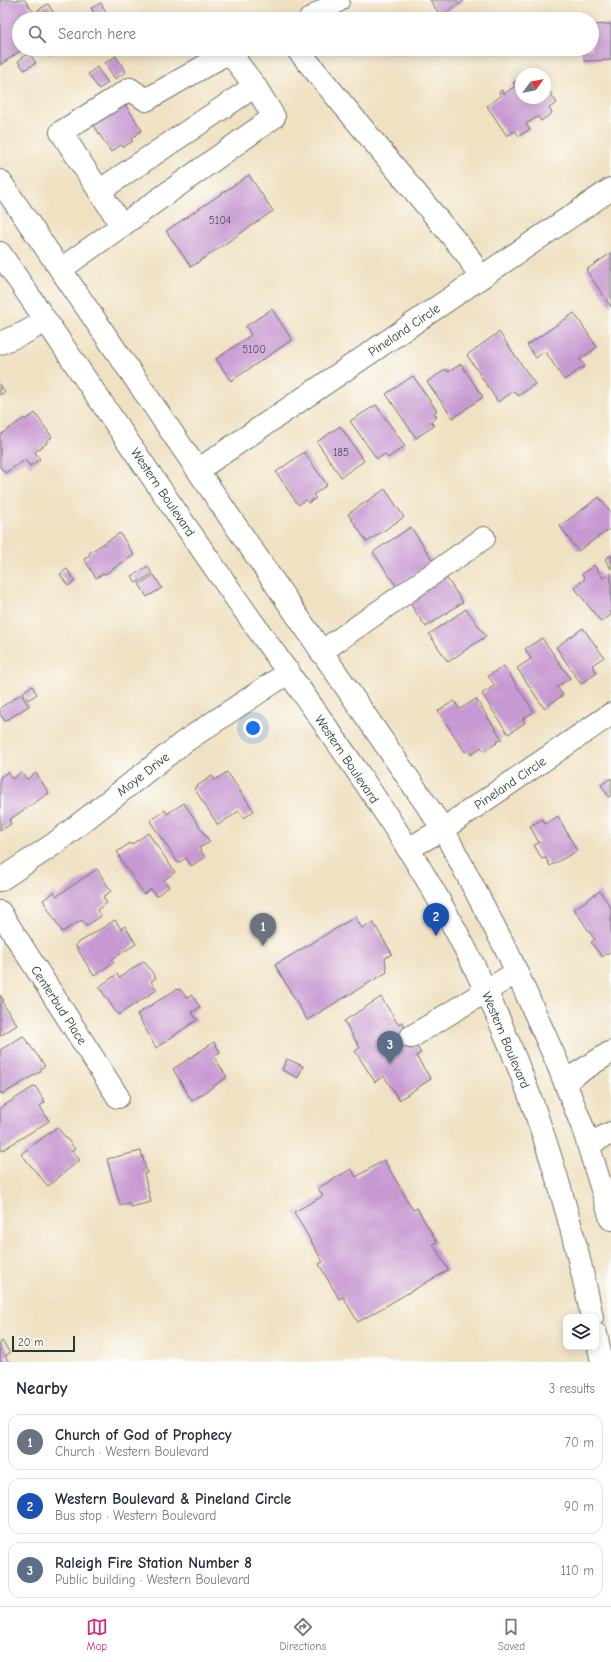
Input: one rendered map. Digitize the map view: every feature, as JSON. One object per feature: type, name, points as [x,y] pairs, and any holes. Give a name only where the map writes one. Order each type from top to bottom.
[{"type":"main road","points":[[321,12],[338,1]]},
{"type":"main road","points":[[122,226],[61,132],[130,89],[146,100],[223,56]]},
{"type":"main road","points":[[61,270],[274,117],[238,56]]},
{"type":"main road","points":[[303,56],[468,256],[480,278]]},
{"type":"main road","points":[[99,191],[255,86]]},
{"type":"main road","points":[[0,181],[443,829],[517,972],[564,1081],[588,1144],[611,1219]]},
{"type":"main road","name":"Pineland Circle","points":[[198,470],[611,189]]},
{"type":"main road","name":"Western Boulevard","points":[[3,264],[46,321],[218,574],[289,672],[408,849],[454,927],[486,991],[526,1087],[546,1142],[574,1236],[591,1314]]},
{"type":"main road","points":[[0,343],[24,333],[46,321]]},
{"type":"main road","points":[[321,652],[484,538]]},
{"type":"main road","name":"Moye Drive","points":[[0,880],[54,844],[184,742],[289,672]]},
{"type":"main road","name":"Pineland Circle","points":[[408,849],[443,829],[611,714]]},
{"type":"main road","name":"Centerbud Place","points":[[0,912],[118,1097]]},
{"type":"main road","points":[[411,1037],[517,972]]},
{"type":"main road","points":[[564,1081],[611,1052]]},
{"type":"main road","points":[[588,1144],[611,1133]]},
{"type":"main road","points":[[599,1348],[602,1362]]},
{"type":"building","points":[[0,0],[25,0],[33,12],[12,12],[13,56],[0,65]]},
{"type":"building","points":[[430,0],[465,0],[447,12],[438,12]]},
{"type":"building","points":[[101,3],[106,12],[93,12],[91,8]]},
{"type":"building","points":[[48,4],[53,12],[36,12]]},
{"type":"building","points":[[611,24],[611,60],[584,61],[584,56],[599,56],[599,25]]},
{"type":"building","points":[[25,56],[31,56],[36,63],[24,70],[18,61]]},
{"type":"building","points":[[116,56],[126,72],[115,79],[105,63]]},
{"type":"building","points":[[97,67],[108,83],[99,89],[88,74]]},
{"type":"building","points":[[515,86],[515,104],[551,104],[551,94],[557,103],[549,108],[552,113],[541,121],[538,117],[526,124],[530,129],[519,136],[515,131],[507,136],[487,106],[501,96],[499,92],[502,90],[504,94]]},
{"type":"building","points":[[124,103],[142,130],[131,139],[133,141],[123,147],[121,145],[111,152],[92,123]]},
{"type":"building","points":[[249,175],[273,211],[191,267],[166,231]]},
{"type":"building","points":[[611,253],[611,307],[586,270]]},
{"type":"building","points":[[272,309],[292,340],[231,381],[216,359],[251,335],[246,326]]},
{"type":"building","points":[[574,313],[597,347],[580,359],[585,366],[564,380],[545,351],[536,358],[527,345]]},
{"type":"building","points":[[499,332],[535,384],[518,396],[514,391],[498,402],[467,355]]},
{"type":"building","points":[[461,364],[483,397],[453,418],[427,382],[446,369],[448,372]]},
{"type":"building","points":[[413,376],[437,411],[434,413],[437,417],[431,421],[434,426],[416,438],[386,394]]},
{"type":"building","points":[[0,384],[5,392],[0,395]]},
{"type":"building","points":[[376,405],[405,446],[388,458],[385,454],[377,459],[350,421]]},
{"type":"building","points":[[35,413],[52,437],[35,452],[40,459],[30,466],[25,460],[5,473],[0,467],[0,435],[24,418],[25,420]]},
{"type":"building","points":[[340,426],[364,461],[341,477],[317,442]]},
{"type":"building","points":[[304,452],[327,485],[313,495],[316,498],[308,503],[306,500],[298,505],[276,472]]},
{"type":"building","points":[[385,489],[404,517],[367,542],[348,514]]},
{"type":"building","points":[[599,497],[611,513],[611,528],[578,551],[560,526]]},
{"type":"building","points":[[411,527],[433,561],[396,586],[373,552]]},
{"type":"building","points":[[120,533],[134,555],[105,574],[104,573],[96,578],[84,559],[90,555],[89,553]]},
{"type":"building","points":[[611,555],[611,569],[605,559]]},
{"type":"building","points":[[594,565],[603,578],[611,573],[611,615],[601,622],[574,587],[585,579],[582,574]]},
{"type":"building","points":[[148,566],[152,574],[136,583],[132,576]]},
{"type":"building","points":[[67,569],[75,581],[68,586],[60,574]]},
{"type":"building","points":[[443,573],[463,602],[426,627],[406,598]]},
{"type":"building","points":[[154,575],[162,588],[147,597],[139,584]]},
{"type":"building","points":[[466,609],[486,636],[448,662],[429,634]]},
{"type":"building","points":[[583,628],[604,657],[592,665],[597,673],[581,684],[556,647]]},
{"type":"building","points":[[542,638],[570,678],[557,687],[563,695],[544,708],[517,668],[531,659],[525,649]]},
{"type":"building","points":[[504,666],[534,712],[523,719],[525,723],[508,734],[482,694],[495,685],[488,676]]},
{"type":"building","points":[[32,686],[37,694],[28,700],[23,692]]},
{"type":"building","points":[[21,694],[29,706],[5,721],[0,714],[0,708]]},
{"type":"building","points":[[476,699],[502,739],[484,751],[481,747],[471,755],[468,750],[465,752],[438,711],[454,701],[460,709]]},
{"type":"building","points":[[8,772],[12,779],[21,772],[27,779],[36,773],[49,793],[9,820],[11,824],[0,831],[0,777]]},
{"type":"building","points":[[227,772],[254,811],[244,818],[239,811],[218,825],[194,788],[212,776],[215,780]]},
{"type":"building","points":[[611,778],[611,795],[609,797],[601,785]]},
{"type":"building","points":[[184,803],[210,842],[199,848],[205,857],[191,866],[186,858],[178,863],[150,821],[165,810],[167,814]]},
{"type":"building","points":[[558,816],[577,851],[550,866],[546,858],[542,859],[534,845],[539,843],[530,826],[543,819],[545,824]]},
{"type":"building","points":[[148,833],[175,872],[164,880],[169,887],[156,896],[151,889],[144,894],[117,852],[130,843],[131,845]]},
{"type":"building","points":[[97,869],[111,891],[103,897],[107,903],[97,910],[101,916],[86,926],[82,920],[62,932],[43,900],[54,892],[57,896]]},
{"type":"building","points":[[600,891],[611,908],[611,951],[602,957],[591,942],[595,940],[574,909]]},
{"type":"building","points":[[355,917],[362,928],[373,922],[392,954],[385,958],[387,972],[307,1020],[275,965]]},
{"type":"building","points":[[115,920],[121,929],[125,926],[136,944],[112,959],[114,962],[94,976],[75,945]]},
{"type":"building","points":[[144,961],[156,978],[151,981],[157,990],[118,1015],[99,987],[117,974],[119,978]]},
{"type":"building","points":[[177,989],[180,989],[187,998],[192,995],[200,1007],[192,1012],[197,1020],[156,1048],[137,1014]]},
{"type":"building","points":[[0,995],[4,1001],[2,1002],[17,1025],[0,1036]]},
{"type":"building","points":[[381,997],[398,1024],[402,1022],[421,1053],[416,1056],[431,1079],[399,1100],[384,1076],[375,1082],[355,1051],[360,1048],[344,1021]]},
{"type":"building","points":[[23,1036],[45,1066],[40,1069],[41,1071],[3,1094],[2,1092],[0,1094],[0,1050]]},
{"type":"building","points":[[214,1042],[220,1052],[214,1057],[227,1077],[192,1101],[173,1069]]},
{"type":"building","points":[[287,1059],[303,1066],[298,1078],[282,1070]]},
{"type":"building","points":[[35,1086],[45,1102],[40,1106],[49,1121],[1,1151],[0,1108]]},
{"type":"building","points":[[57,1127],[75,1149],[72,1151],[80,1160],[48,1186],[21,1154]]},
{"type":"building","points":[[141,1151],[147,1173],[144,1174],[151,1202],[131,1207],[129,1203],[120,1205],[107,1159]]},
{"type":"building","points":[[384,1160],[413,1210],[417,1208],[437,1242],[433,1244],[448,1270],[358,1322],[343,1297],[339,1299],[319,1264],[323,1262],[294,1212],[323,1196],[318,1188],[351,1169],[356,1177]]},
{"type":"building","points":[[2,1341],[10,1353],[5,1356],[9,1362],[0,1362],[0,1343]]},
{"type":"place","name":"Western Boulevard & Pineland Circle","points":[[436,936]]},
{"type":"place","name":"Church of God of Prophecy","points":[[263,946]]},
{"type":"place","name":"Raleigh Fire Station Number 8","points":[[390,1064]]}]
